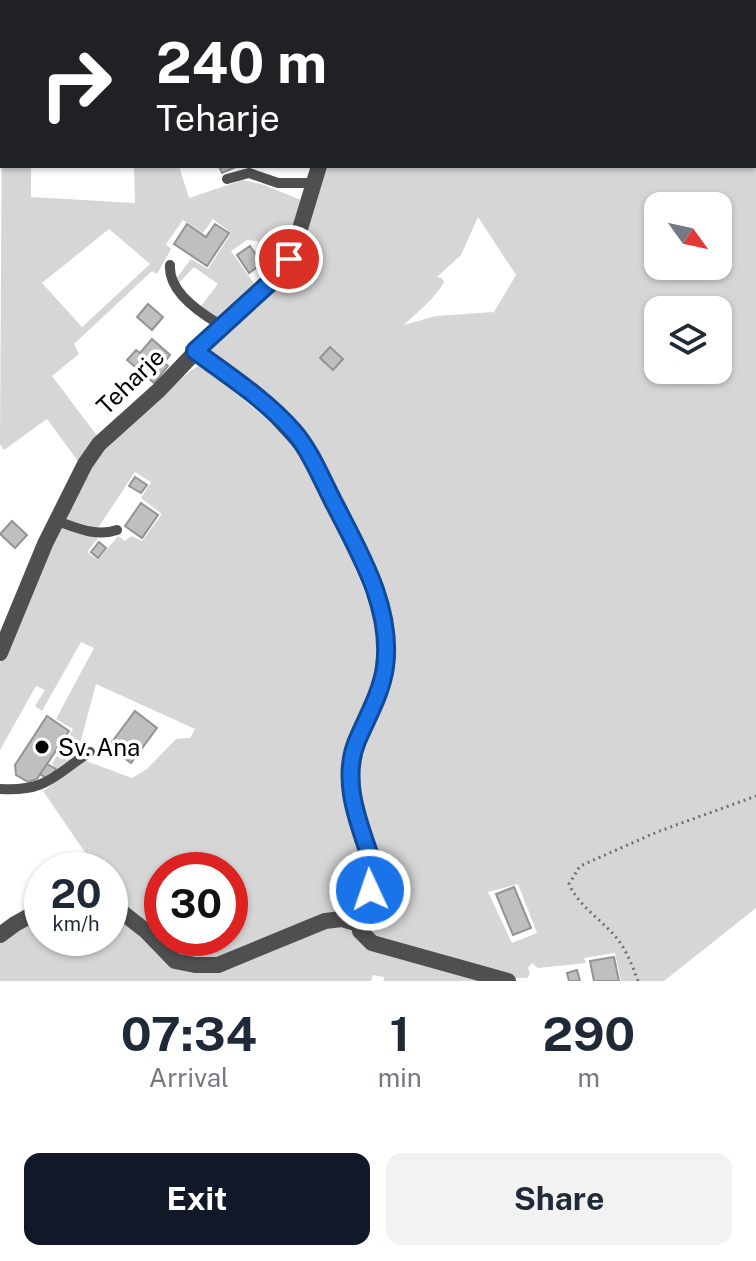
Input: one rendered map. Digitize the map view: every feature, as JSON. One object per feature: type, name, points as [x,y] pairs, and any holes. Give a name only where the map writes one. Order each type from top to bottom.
[{"type":"street","name":"Teharje","points":[[0,653],[27,584],[85,464],[99,444],[159,390],[221,325],[277,276],[289,259],[316,174]]},
{"type":"street","points":[[195,351],[266,405],[307,450],[365,563],[383,614],[386,641],[382,681],[355,745],[351,770],[351,796],[374,876],[359,924],[360,931],[372,943],[508,981]]},
{"type":"street","points":[[128,917],[175,961],[195,965],[218,965],[325,921],[342,919],[359,924]]},
{"type":"street","points":[[0,935],[24,919]]},
{"type":"lane","points":[[227,179],[249,173],[278,183],[316,174]]},
{"type":"lane","points":[[170,265],[172,284],[205,316],[221,325]]},
{"type":"lane","points":[[57,521],[105,534],[117,530]]},
{"type":"lane","points":[[0,789],[43,786],[90,752]]},
{"type":"path","points":[[638,981],[631,961],[617,938],[575,897],[569,884],[580,866],[657,832],[756,796]]},
{"type":"shaded area","points":[[2,168],[31,168],[31,197],[135,203],[134,168],[180,168],[189,198],[243,180],[301,200],[288,246],[278,264],[269,259],[257,241],[247,240],[231,251],[255,285],[220,318],[213,317],[200,307],[218,284],[194,267],[177,285],[175,280],[191,259],[208,269],[231,233],[213,219],[203,233],[183,220],[166,244],[171,249],[157,274],[152,271],[74,344],[79,354],[52,376],[98,437],[80,464],[47,419],[4,450],[0,444]],"holes":[[[109,229],[150,264],[82,327],[42,283]]]},
{"type":"shaded area","points":[[326,168],[756,168],[756,908],[664,981],[621,981],[615,953],[584,958],[586,963],[538,968],[532,963],[527,978],[513,978],[408,950],[364,931],[379,866],[361,817],[356,767],[393,643],[313,444],[279,405],[210,350],[211,343],[282,279]],"holes":[[[478,217],[516,275],[494,312],[436,316],[404,325],[436,294],[444,282],[437,277],[461,255]],[[518,884],[537,933],[512,943],[488,892]]]},
{"type":"shaded area","points":[[201,365],[285,434],[302,458],[339,528],[381,633],[381,661],[350,743],[371,877],[355,934],[496,981],[384,981],[384,977],[373,975],[371,981],[0,981],[0,938],[24,924],[24,956],[128,956],[128,852],[85,852],[43,791],[86,761],[132,778],[147,769],[176,739],[190,738],[195,729],[96,684],[77,755],[56,769],[52,764],[73,729],[56,719],[94,648],[81,642],[42,711],[35,706],[45,690],[36,686],[0,750],[0,663],[60,527],[98,538],[87,552],[98,560],[118,536],[125,541],[131,536],[142,541],[162,514],[141,498],[151,482],[135,472],[98,528],[67,520],[81,480],[95,459],[164,393]]},
{"type":"building","points":[[187,224],[206,237],[215,224],[229,233],[207,266],[174,244]]},
{"type":"building","points":[[250,246],[262,264],[249,273],[237,255]]},
{"type":"building","points":[[148,304],[163,317],[152,330],[137,317]]},
{"type":"building","points":[[152,339],[170,355],[164,363],[168,366],[154,383],[127,360],[136,350],[140,353]]},
{"type":"building","points":[[330,347],[343,359],[333,370],[320,358]]},
{"type":"building","points":[[135,477],[147,485],[141,493],[129,486]]},
{"type":"building","points":[[141,503],[158,515],[142,538],[125,526]]},
{"type":"building","points":[[12,521],[27,535],[15,548],[0,534]]},
{"type":"building","points":[[99,542],[106,548],[98,558],[91,552]]},
{"type":"building","points":[[135,711],[157,728],[131,763],[109,746]]},
{"type":"building","name":"Sv. Ana","points":[[47,716],[69,731],[37,779],[28,782],[16,775],[15,765]]},
{"type":"building","points":[[47,764],[56,769],[49,780],[40,774]]},
{"type":"building","points":[[514,887],[531,928],[513,935],[496,894]]},
{"type":"building","points":[[614,957],[619,981],[594,981],[590,961]]},
{"type":"building","points":[[577,970],[580,981],[569,981],[567,973]]},
{"type":"place","name":"Sv. Ana","points":[[42,747]]},
{"type":"route","points":[[289,259],[277,276],[195,351],[266,405],[307,450],[365,563],[383,614],[386,641],[382,681],[355,745],[351,770],[351,796],[373,865],[370,890]]}]
